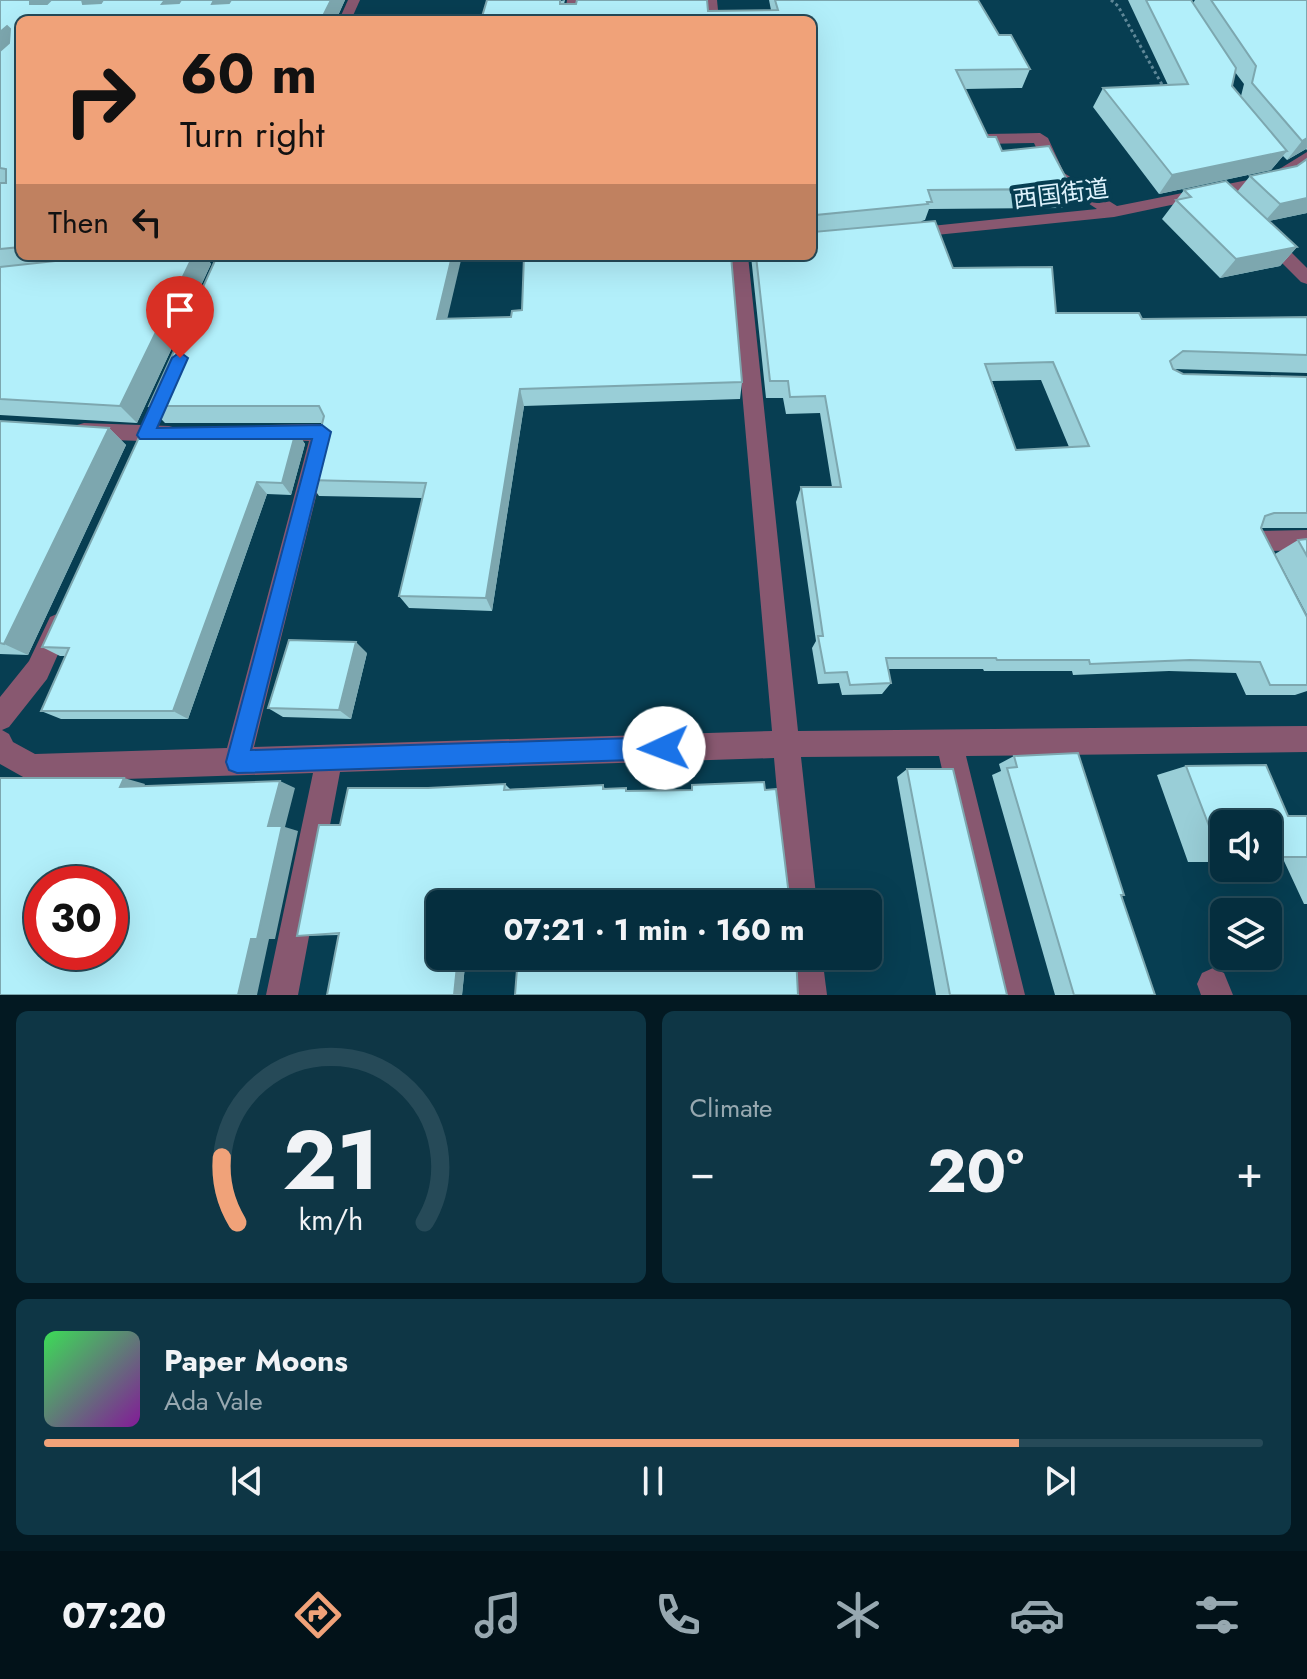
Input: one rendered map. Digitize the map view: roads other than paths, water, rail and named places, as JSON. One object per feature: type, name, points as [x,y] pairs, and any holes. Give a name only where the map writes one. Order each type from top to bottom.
[{"type":"street","points":[[985,139],[1040,138],[1057,176],[1114,212]]},
{"type":"street","name":"西国街道","points":[[894,235],[1114,212],[1274,179],[1280,167],[1307,157]]},
{"type":"street","points":[[1217,191],[1307,278]]},
{"type":"street","points":[[739,260],[801,890]]},
{"type":"street","points":[[142,442],[158,407]]},
{"type":"street","points":[[58,429],[142,442],[190,434]]},
{"type":"street","points":[[237,762],[322,432],[248,433]]},
{"type":"street","points":[[1273,580],[1253,541],[1307,540]]},
{"type":"street","points":[[0,718],[38,670],[70,601]]},
{"type":"street","points":[[1,750],[32,768],[786,744],[1307,739]]},
{"type":"street","points":[[949,742],[1009,995]]},
{"type":"street","points":[[282,995],[329,759]]},
{"type":"street","points":[[808,970],[811,995]]}]
